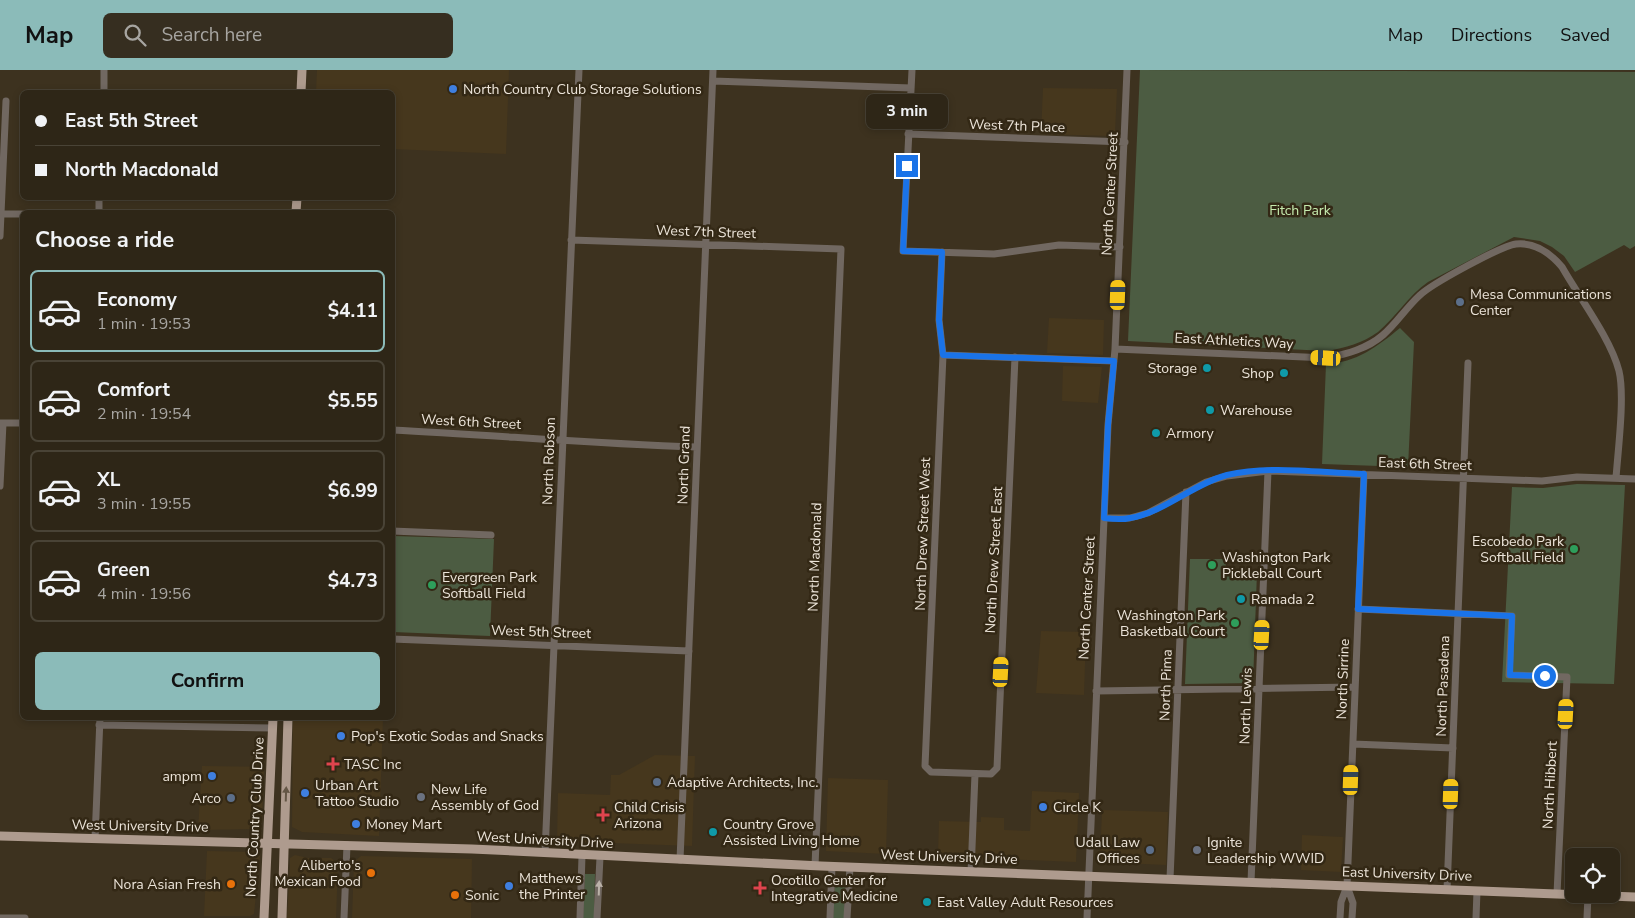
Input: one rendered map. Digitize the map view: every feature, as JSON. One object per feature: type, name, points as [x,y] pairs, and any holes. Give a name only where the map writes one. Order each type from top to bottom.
[{"type":"main road","points":[[301,90],[302,70]]},
{"type":"main road","name":"North Country Club Drive","points":[[264,918],[273,720]]},
{"type":"main road","name":"North Country Club Drive","points":[[282,918],[288,720]]},
{"type":"main road","name":"West University Drive","points":[[0,836],[268,842],[850,868],[1088,876]]},
{"type":"main road","name":"East University Drive","points":[[1088,876],[1565,894]]},
{"type":"main road","name":"East University Drive","points":[[1620,896],[1635,897]]},
{"type":"street","points":[[104,70],[104,90]]},
{"type":"street","name":"North Robson","points":[[545,853],[578,70]]},
{"type":"street","name":"North Grand","points":[[680,860],[713,70]]},
{"type":"street","points":[[912,70],[903,251],[994,254],[1059,244],[1120,247]]},
{"type":"street","name":"North Center Street","points":[[1087,918],[1108,425],[1115,349],[1127,70]]},
{"type":"street","points":[[713,80],[911,88]]},
{"type":"street","points":[[0,236],[6,100]]},
{"type":"street","name":"West 7th Place","points":[[908,134],[1124,142]]},
{"type":"street","points":[[1,214],[20,214]]},
{"type":"street","name":"West 7th Street","points":[[571,240],[841,249]]},
{"type":"street","name":"East Athletics Way","points":[[1115,349],[1326,358],[1342,355],[1365,347],[1382,336],[1419,295],[1432,286],[1502,249],[1516,244],[1536,247],[1553,257],[1562,267],[1614,356],[1620,373],[1621,390],[1616,478]]},
{"type":"street","name":"North Macdonald","points":[[815,866],[841,249]]},
{"type":"street","name":"North Drew Street West","points":[[942,252],[939,320],[943,355],[925,766],[931,772],[974,774]]},
{"type":"street","points":[[943,355],[1114,361]]},
{"type":"street","name":"North Drew Street East","points":[[974,774],[991,774],[997,768],[1015,358]]},
{"type":"street","name":"North Pasadena","points":[[1447,890],[1468,363]]},
{"type":"street","points":[[0,486],[1,423],[20,423]]},
{"type":"street","name":"West 6th Street","points":[[395,430],[495,435],[563,442],[697,447]]},
{"type":"street","name":"East 6th Street","points":[[1104,518],[1139,516],[1206,482],[1227,476],[1268,471],[1542,481],[1577,476],[1635,479]]},
{"type":"street","name":"North Lewis","points":[[1251,882],[1268,471]]},
{"type":"street","name":"North Sirrine","points":[[1347,886],[1364,474]]},
{"type":"street","name":"North Pima","points":[[1170,879],[1186,492]]},
{"type":"street","points":[[395,531],[491,535]]},
{"type":"street","points":[[1358,609],[1458,614]]},
{"type":"street","name":"North Hibbert","points":[[1458,614],[1512,616],[1510,675],[1567,677],[1557,894]]},
{"type":"street","name":"West 5th Street","points":[[395,639],[689,650]]},
{"type":"street","points":[[1096,691],[1355,687]]},
{"type":"street","points":[[95,839],[100,721],[273,728]]},
{"type":"street","points":[[1353,744],[1453,748]]},
{"type":"street","points":[[971,872],[974,774]]},
{"type":"street","points":[[344,918],[347,845]]},
{"type":"street","points":[[580,918],[582,856]]},
{"type":"street","points":[[598,918],[600,857]]},
{"type":"street","points":[[830,918],[832,867]]},
{"type":"street","points":[[847,918],[850,868]]},
{"type":"street","points":[[1340,918],[1341,902],[1347,886]]},
{"type":"street","points":[[1347,886],[1353,903],[1352,918]]},
{"type":"street","points":[[1476,918],[1477,891]]},
{"type":"street","points":[[1587,918],[1588,903]]},
{"type":"street","points":[[0,918],[24,918]]},
{"type":"shaded area","points":[[317,70],[509,70],[506,154],[395,149],[395,90],[316,90]]},
{"type":"shaded area","points":[[1043,88],[1117,89],[1115,133],[1112,136],[1041,134]]},
{"type":"shaded area","points":[[1049,318],[1104,320],[1103,355],[1047,353]]},
{"type":"shaded area","points":[[1063,366],[1102,367],[1098,403],[1062,401]]},
{"type":"shaded area","points":[[1041,631],[1086,632],[1084,695],[1036,693]]},
{"type":"shaded area","points":[[293,720],[383,720],[379,836],[302,832],[292,827]]},
{"type":"shaded area","points":[[655,755],[695,756],[692,846],[557,841],[558,793],[610,795],[611,775],[619,775]]},
{"type":"shaded area","points":[[202,766],[264,767],[262,821],[258,829],[198,830]]},
{"type":"shaded area","points":[[828,778],[888,780],[886,854],[826,851]]},
{"type":"shaded area","points":[[1032,791],[1079,793],[1076,862],[938,856],[939,821],[981,822],[981,817],[1004,818],[1004,830],[1030,831]]},
{"type":"shaded area","points":[[1102,810],[1168,812],[1166,865],[1100,862]]},
{"type":"shaded area","points":[[1302,835],[1343,837],[1341,872],[1301,870]]},
{"type":"shaded area","points":[[207,851],[253,852],[260,856],[254,914],[250,916],[204,916]]},
{"type":"shaded area","points":[[295,855],[308,858],[331,858],[338,863],[336,918],[287,918],[290,858]]},
{"type":"shaded area","points":[[361,856],[472,859],[471,918],[352,918],[354,862]]},
{"type":"green space","name":"Fitch Park","points":[[1140,70],[1635,72],[1635,246],[1630,249],[1624,245],[1575,272],[1564,256],[1552,247],[1540,241],[1514,237],[1428,282],[1372,336],[1334,350],[1128,341]]},
{"type":"green space","points":[[1400,328],[1414,342],[1408,467],[1322,464],[1326,364],[1357,357],[1375,347]]},
{"type":"green space","points":[[1577,484],[1625,485],[1614,684],[1502,682],[1512,487],[1543,488]]},
{"type":"green space","points":[[395,536],[494,539],[490,636],[395,632]]},
{"type":"green space","points":[[1190,559],[1226,559],[1226,572],[1257,572],[1253,683],[1185,684]]},
{"type":"green space","points":[[585,874],[595,874],[594,918],[583,918]]},
{"type":"green space","points":[[835,883],[845,884],[844,918],[833,918]]},
{"type":"place","name":"North Country Club Storage Solutions","points":[[453,89]]},
{"type":"place","name":"Mesa Communications Center","points":[[1460,302]]},
{"type":"place","name":"Storage","points":[[1207,368]]},
{"type":"place","name":"Shop","points":[[1284,373]]},
{"type":"place","name":"Warehouse","points":[[1210,410]]},
{"type":"place","name":"Armory","points":[[1156,433]]},
{"type":"place","name":"Escobedo Park Softball Field","points":[[1574,549]]},
{"type":"place","name":"Washington Park Pickleball Court","points":[[1212,565]]},
{"type":"place","name":"Evergreen Park Softball Field","points":[[432,585]]},
{"type":"place","name":"Ramada 2","points":[[1241,599]]},
{"type":"place","name":"Washington Park Basketball Court","points":[[1235,623]]},
{"type":"place","name":"Pop's Exotic Sodas and Snacks","points":[[341,736]]},
{"type":"place","name":"TASC Inc","points":[[333,764]]},
{"type":"place","name":"ampm","points":[[212,776]]},
{"type":"place","name":"Adaptive Architects, Inc.","points":[[657,782]]},
{"type":"place","name":"Urban Art Tattoo Studio","points":[[305,793]]},
{"type":"place","name":"New Life Assembly of God","points":[[421,797]]},
{"type":"place","name":"Arco","points":[[231,798]]},
{"type":"place","name":"Circle K","points":[[1043,807]]},
{"type":"place","name":"Child Crisis Arizona","points":[[603,815]]},
{"type":"place","name":"Money Mart","points":[[356,824]]},
{"type":"place","name":"Country Grove Assisted Living Home","points":[[713,832]]},
{"type":"place","name":"Udall Law Offices","points":[[1150,850]]},
{"type":"place","name":"Ignite Leadership WWID","points":[[1197,850]]},
{"type":"place","name":"Aliberto's Mexican Food","points":[[371,873]]},
{"type":"place","name":"Nora Asian Fresh","points":[[231,884]]},
{"type":"place","name":"Matthews the Printer","points":[[509,886]]},
{"type":"place","name":"Ocotillo Center for Integrative Medicine","points":[[760,888]]},
{"type":"place","name":"Sonic","points":[[455,895]]},
{"type":"place","name":"East Valley Adult Resources","points":[[927,902]]},
{"type":"route","points":[[907,166],[903,251],[942,252],[939,320],[943,355],[1114,361],[1108,425],[1104,518],[1130,518],[1148,513],[1206,482],[1246,472],[1364,474],[1358,609],[1512,616],[1510,675],[1545,676]]}]
